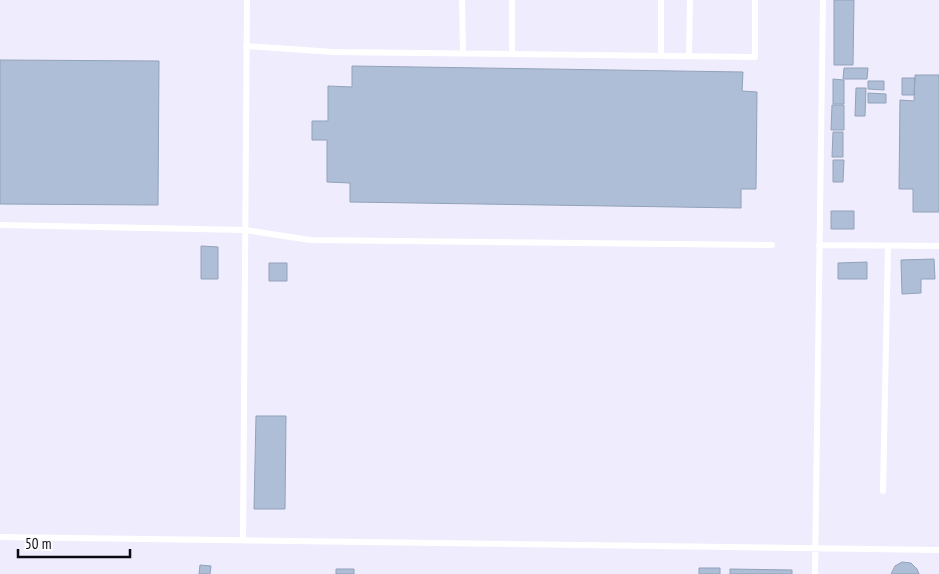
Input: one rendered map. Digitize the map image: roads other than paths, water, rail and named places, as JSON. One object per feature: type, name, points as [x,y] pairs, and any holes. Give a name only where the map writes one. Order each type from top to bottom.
[{"type":"lane","points":[[243,540],[247,0]]},
{"type":"lane","points":[[462,0],[463,53]]},
{"type":"lane","points":[[512,0],[512,54]]},
{"type":"lane","points":[[660,56],[661,0]]},
{"type":"lane","points":[[689,56],[690,0]]},
{"type":"lane","points":[[246,46],[333,52],[755,57],[755,0]]},
{"type":"lane","points":[[815,574],[822,0]]},
{"type":"lane","points":[[0,225],[245,230],[310,240],[772,245]]},
{"type":"lane","points":[[819,245],[939,246]]},
{"type":"lane","points":[[884,491],[888,246]]},
{"type":"lane","points":[[0,537],[939,550]]}]
